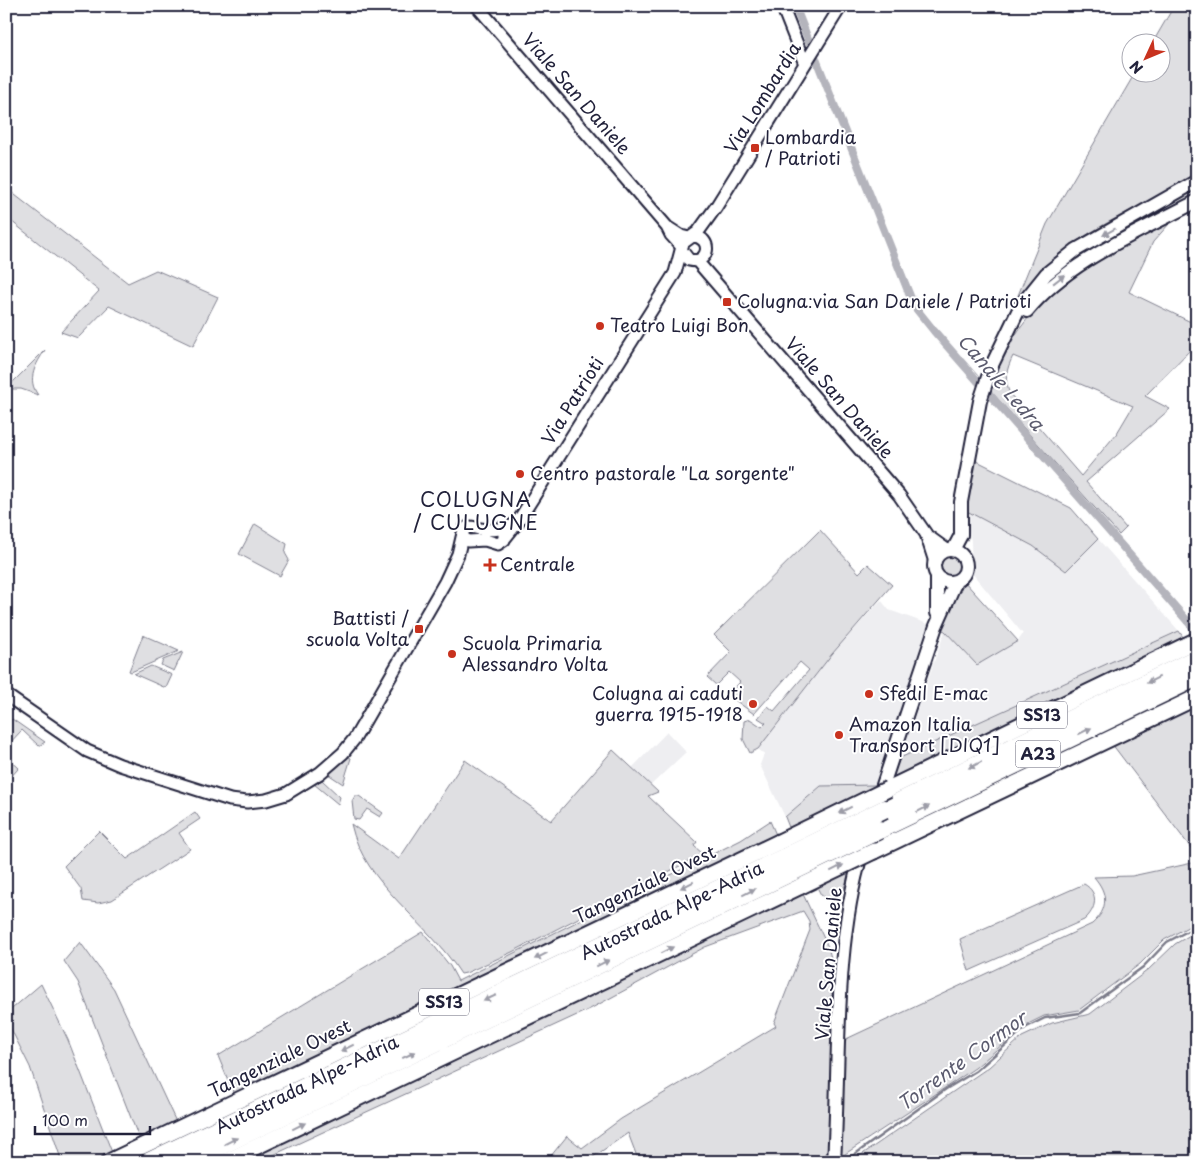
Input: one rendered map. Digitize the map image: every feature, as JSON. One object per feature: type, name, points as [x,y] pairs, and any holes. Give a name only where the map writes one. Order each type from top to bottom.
[{"type":"highway","name":"Tangenziale Ovest","points":[[224,1162],[790,863],[888,789],[1196,647]]},
{"type":"highway","name":"Autostrada Alpe-Adria","points":[[187,1162],[790,863],[884,809],[1196,647]]},
{"type":"highway","name":"Autostrada Alpe-Adria","points":[[148,1162],[790,863],[879,830],[1197,678]]},
{"type":"highway","name":"Tangenziale Ovest","points":[[109,1162],[790,863],[874,850],[1197,697]]},
{"type":"main road","points":[[956,581],[946,582],[936,568],[940,554],[950,550],[961,535],[961,502],[979,406],[986,382],[1021,305],[1046,274],[1076,250],[1197,181]]},
{"type":"main road","points":[[1004,341],[1034,302],[1061,277],[1197,201]]},
{"type":"main road","points":[[1143,213],[1150,226]]},
{"type":"main road","points":[[961,519],[967,541],[966,561]]},
{"type":"main road","name":"Viale San Daniele","points":[[834,1162],[843,969],[852,887],[888,767],[936,626],[956,581],[965,573],[966,561],[960,553],[950,550]]},
{"type":"main road","name":"Viale San Daniele","points":[[936,568],[936,626]]},
{"type":"street","name":"Viale San Daniele","points":[[477,6],[667,226],[681,236],[693,249],[721,289],[899,495],[926,534],[939,546],[950,550]]},
{"type":"street","points":[[782,6],[806,62]]},
{"type":"street","name":"Via Lombardia","points":[[693,249],[716,207],[841,6]]},
{"type":"street","name":"Via Patrioti","points":[[6,695],[74,743],[120,765],[230,800],[246,802],[266,800],[286,794],[320,773],[343,753],[355,738],[445,582],[470,526],[503,533],[517,523],[675,272],[693,249]]},
{"type":"street","name":"Viale San Daniele","points":[[926,534],[936,568]]},
{"type":"shaded area","points":[[1174,6],[1197,6],[1197,174],[1107,223],[1057,256],[1037,278],[1008,320],[1047,224],[1130,82],[1170,82],[1170,32],[1159,32]]},
{"type":"shaded area","points":[[1197,186],[1197,196],[1156,218],[1152,212]]},
{"type":"shaded area","points":[[6,188],[128,283],[156,270],[218,297],[193,346],[109,306],[78,338],[61,332],[99,291],[6,217]]},
{"type":"shaded area","points":[[1169,224],[1153,242],[1129,292],[1197,325],[1197,343],[1145,396],[1170,409],[1086,482],[1126,528],[1119,535],[990,390],[1000,361],[1012,341],[1026,320],[1059,286],[1112,252]],"holes":[[[1013,356],[1133,406],[1117,433],[1081,476],[1010,394],[1006,380],[1009,366]]]},
{"type":"shaded area","points":[[45,350],[36,366],[33,377],[34,389],[38,395],[21,389],[6,389]]},
{"type":"shaded area","points":[[973,459],[1071,508],[1098,539],[1066,571],[1033,546],[965,510]]},
{"type":"shaded area","points":[[965,510],[1033,546],[1065,570],[1098,539],[1179,631],[900,758],[945,631],[977,665],[1018,641],[1023,634],[972,573],[971,541]]},
{"type":"shaded area","points":[[255,524],[287,544],[285,553],[289,560],[280,576],[239,554]]},
{"type":"shaded area","points":[[820,530],[859,573],[868,564],[892,585],[832,654],[758,749],[750,753],[743,739],[744,721],[750,719],[762,727],[766,723],[758,718],[768,706],[774,711],[809,670],[800,662],[754,714],[728,695],[740,682],[729,672],[716,685],[707,677],[731,652],[714,635]]},
{"type":"shaded area","points":[[951,555],[959,558],[962,566],[959,574],[951,577],[943,574],[940,566],[943,558]]},
{"type":"shaded area","points":[[964,581],[1018,641],[977,665],[945,631],[938,628],[954,592]]},
{"type":"shaded area","points":[[881,600],[889,610],[928,624],[875,785],[821,786],[785,817],[760,765],[764,754],[758,749],[832,654]]},
{"type":"shaded area","points":[[1179,631],[1183,637],[890,782],[900,758]]},
{"type":"shaded area","points":[[143,635],[179,651],[131,672],[129,671]]},
{"type":"shaded area","points":[[183,652],[174,671],[161,665],[163,660]]},
{"type":"shaded area","points":[[151,666],[172,675],[166,688],[134,674]]},
{"type":"shaded area","points":[[1197,702],[1197,856],[1112,744]]},
{"type":"shaded area","points":[[12,719],[45,742],[39,746],[22,730],[6,747],[6,726]]},
{"type":"shaded area","points":[[667,732],[686,752],[651,785],[632,768]]},
{"type":"shaded area","points":[[613,750],[658,792],[648,796],[697,842],[694,846],[703,854],[512,952],[466,973],[461,974],[431,936],[383,884],[369,866],[358,846],[351,824],[399,859],[465,760],[551,821]]},
{"type":"shaded area","points":[[6,756],[19,768],[6,782]]},
{"type":"shaded area","points":[[347,756],[351,758],[343,784],[328,774]]},
{"type":"shaded area","points":[[322,780],[340,797],[338,804],[314,784]]},
{"type":"shaded area","points":[[875,785],[874,791],[790,830],[785,817],[821,786]]},
{"type":"shaded area","points":[[355,796],[359,796],[383,813],[380,817],[367,809],[359,820],[354,819],[352,801]]},
{"type":"shaded area","points":[[195,812],[200,819],[179,833],[190,849],[112,900],[98,903],[83,901],[81,889],[64,866],[99,831],[127,859]]},
{"type":"shaded area","points":[[770,821],[777,837],[235,1097],[218,1056],[423,932],[450,966],[458,981],[741,840]]},
{"type":"shaded area","points":[[1197,862],[1197,922],[1164,940],[1140,964],[1079,1010],[1044,1016],[1024,1026],[975,1068],[839,1158],[844,1040],[1092,924],[1101,913],[1105,901],[1102,889],[1094,877],[1132,876]]},
{"type":"shaded area","points":[[849,870],[847,880],[838,896],[828,899],[821,895],[816,885]]},
{"type":"shaded area","points":[[1084,884],[1092,892],[1094,902],[1091,911],[1084,920],[969,971],[960,939]]},
{"type":"shaded area","points":[[802,892],[828,947],[833,965],[832,995],[823,1003],[825,1019],[831,1022],[832,1027],[828,1152],[815,1162],[639,1162],[628,1133],[586,1162],[546,1162],[567,1136],[582,1148],[621,1119],[776,1026],[774,1023],[810,930],[809,921],[803,911],[705,947],[590,1009],[258,1162],[239,1162]]},
{"type":"shaded area","points":[[1197,931],[1197,1162],[851,1162],[989,1067],[1022,1037],[1052,1023],[1090,1014],[1148,970],[1175,944]]},
{"type":"shaded area","points":[[80,942],[114,989],[177,1124],[140,1141],[78,982],[64,961]]},
{"type":"shaded area","points":[[41,984],[68,1040],[113,1155],[98,1162],[62,1162],[30,1067],[6,1019],[6,1014]]},
{"type":"waterway","name":"Canale Ledra","points":[[795,6],[914,306],[1197,632]]},
{"type":"waterway","name":"Torrente Cormor","points":[[844,1162],[946,1089],[976,1071],[1025,1028],[1045,1018],[1080,1013],[1143,967],[1167,942],[1197,926]]},
{"type":"place","name":"Lombardia / Patrioti","points":[[755,148]]},
{"type":"place","name":"Colugna:via San Daniele / Patrioti","points":[[727,302]]},
{"type":"place","name":"Teatro Luigi Bon","points":[[600,326]]},
{"type":"place","name":"Centro pastorale \"La sorgente\"","points":[[520,474]]},
{"type":"place","name":"Centrale","points":[[490,565]]},
{"type":"place","name":"Battisti / scuola Volta","points":[[419,629]]},
{"type":"place","name":"Scuola Primaria Alessandro Volta","points":[[452,654]]},
{"type":"place","name":"Sfedil E-mac","points":[[869,694]]},
{"type":"place","name":"Colugna ai caduti guerra 1915-1918","points":[[753,704]]},
{"type":"place","name":"Amazon Italia Transport [DIQ1]","points":[[839,735]]},
{"type":"district","name":"COLUGNA / CULUGNE","points":[[476,512]]}]
